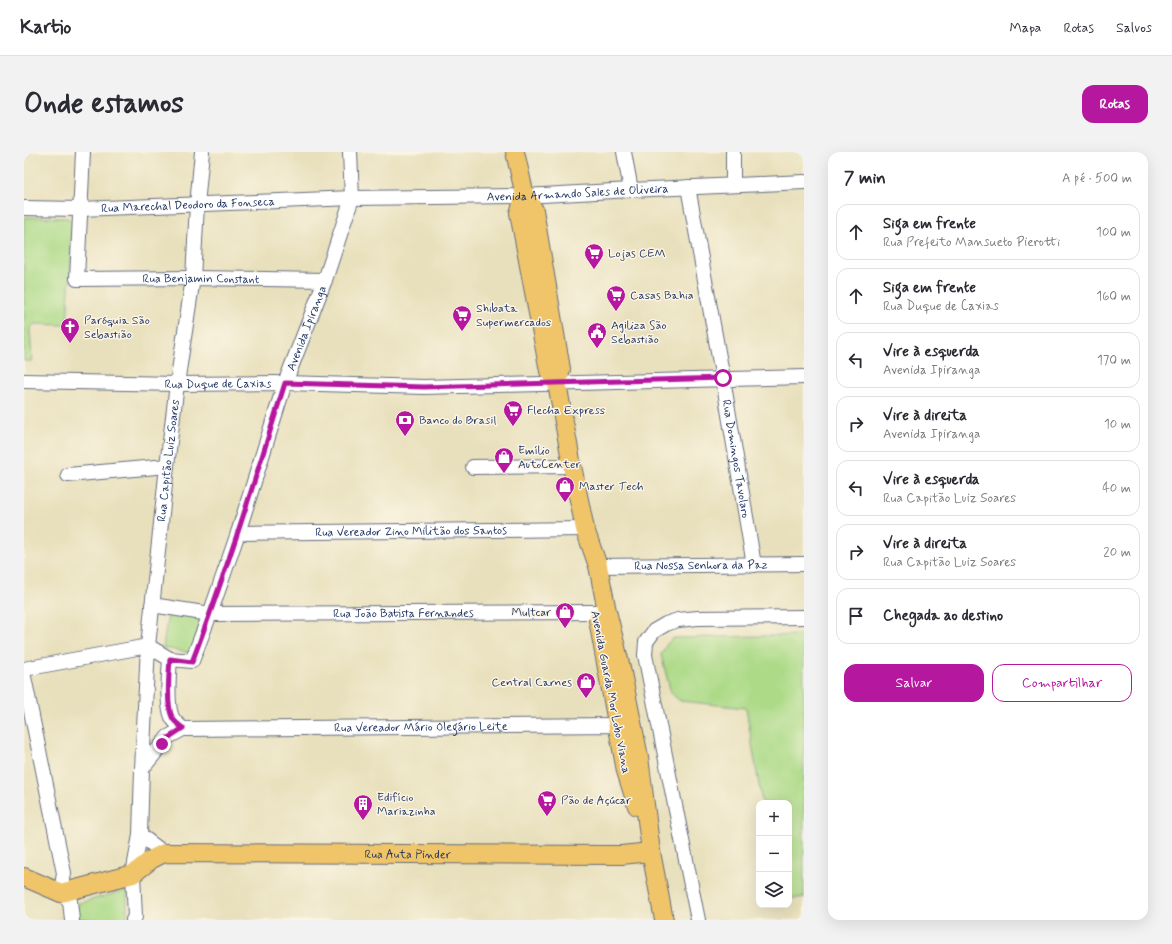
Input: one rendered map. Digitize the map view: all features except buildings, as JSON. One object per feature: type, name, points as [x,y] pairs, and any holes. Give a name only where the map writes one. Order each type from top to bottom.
[{"type":"main road","name":"Avenida Guarda Mor Lobo Viana","points":[[515,152],[525,196],[534,210],[561,369],[556,383],[585,530],[587,566],[617,725],[626,771],[651,852]]},
{"type":"main road","name":"Avenida Guarda Mor Lobo Viana","points":[[585,530],[598,566],[621,668],[639,757],[651,852],[664,920]]},
{"type":"main road","name":"Rua Auta Pinder","points":[[164,853],[621,855],[651,852]]},
{"type":"main road","points":[[24,877],[61,893],[133,874],[152,859],[164,853]]},
{"type":"street","points":[[80,208],[83,152]]},
{"type":"street","name":"Rua Capitão Luiz Soares","points":[[133,920],[135,917],[133,874],[140,835],[148,646],[177,384],[193,278],[197,205],[202,152]]},
{"type":"street","name":"Avenida Ipiranga","points":[[148,646],[170,659],[192,662],[238,533],[285,383],[325,280],[352,198],[350,152]]},
{"type":"street","points":[[624,152],[630,190]]},
{"type":"street","points":[[733,152],[733,185]]},
{"type":"street","name":"Avenida Armando Sales de Oliveira","points":[[352,198],[525,196],[804,182]]},
{"type":"street","name":"Rua Domingos Tavolaro","points":[[688,187],[723,378],[754,565]]},
{"type":"street","name":"Rua Marechal Deodoro da Fonseca","points":[[24,208],[197,205],[352,198]]},
{"type":"street","name":"Rua Benjamin Constant","points":[[80,208],[77,279],[193,278],[325,280]]},
{"type":"street","name":"Rua Duque de Caxias","points":[[24,381],[177,384],[285,383],[424,387],[804,377]]},
{"type":"street","points":[[68,475],[167,466]]},
{"type":"street","points":[[473,467],[572,466]]},
{"type":"street","name":"Rua Vereador Zino Militão dos Santos","points":[[238,533],[585,530]]},
{"type":"street","name":"Rua Nossa Senhora da Paz","points":[[598,566],[804,564]]},
{"type":"street","name":"Rua João Batista Fernandes","points":[[152,605],[210,614],[596,612]]},
{"type":"street","points":[[698,920],[645,655],[646,642],[654,631],[666,624],[678,620],[698,618],[804,617]]},
{"type":"street","points":[[24,669],[148,646]]},
{"type":"street","points":[[142,769],[168,738],[183,728],[172,718],[169,708],[170,659]]},
{"type":"street","points":[[24,677],[64,873],[61,893],[70,901],[72,920]]},
{"type":"street","points":[[617,725],[624,728],[629,733],[639,757]]},
{"type":"street","name":"Rua Vereador Mário Olegário Leite","points":[[183,728],[617,725]]},
{"type":"street","points":[[140,835],[164,853]]},
{"type":"green space","points":[[24,217],[68,218],[73,224],[67,325],[34,324],[30,329],[32,361],[24,361]]},
{"type":"green space","points":[[204,610],[192,653],[163,648],[168,614]]},
{"type":"green space","points":[[804,635],[804,898],[792,898],[792,800],[761,800],[746,708],[680,701],[671,693],[661,655],[667,644],[673,638]]},
{"type":"green space","points":[[127,890],[127,920],[93,920],[78,918],[76,904]]},
{"type":"place","name":"Lojas CEM","points":[[594,270]]},
{"type":"place","name":"Casas Bahia","points":[[616,312]]},
{"type":"place","name":"Shibata Supermercados","points":[[462,332]]},
{"type":"place","name":"Paróquia São Sebastião","points":[[70,344]]},
{"type":"place","name":"Agiliza São Sebastião","points":[[597,349]]},
{"type":"place","name":"Flecha Express","points":[[513,427]]},
{"type":"place","name":"Banco do Brasil","points":[[405,437]]},
{"type":"place","name":"Emílio AutoCenter","points":[[504,474]]},
{"type":"place","name":"Master Tech","points":[[565,503]]},
{"type":"place","name":"Multcar","points":[[565,629]]},
{"type":"place","name":"Central Carnes","points":[[586,699]]},
{"type":"place","name":"Pão de Açúcar","points":[[547,817]]},
{"type":"place","name":"Edifício Mariazinha","points":[[363,821]]},
{"type":"route","points":[[162,744],[174,733],[183,728],[172,718],[169,708],[170,659],[192,662],[238,533],[285,383],[424,387],[723,378]]}]
